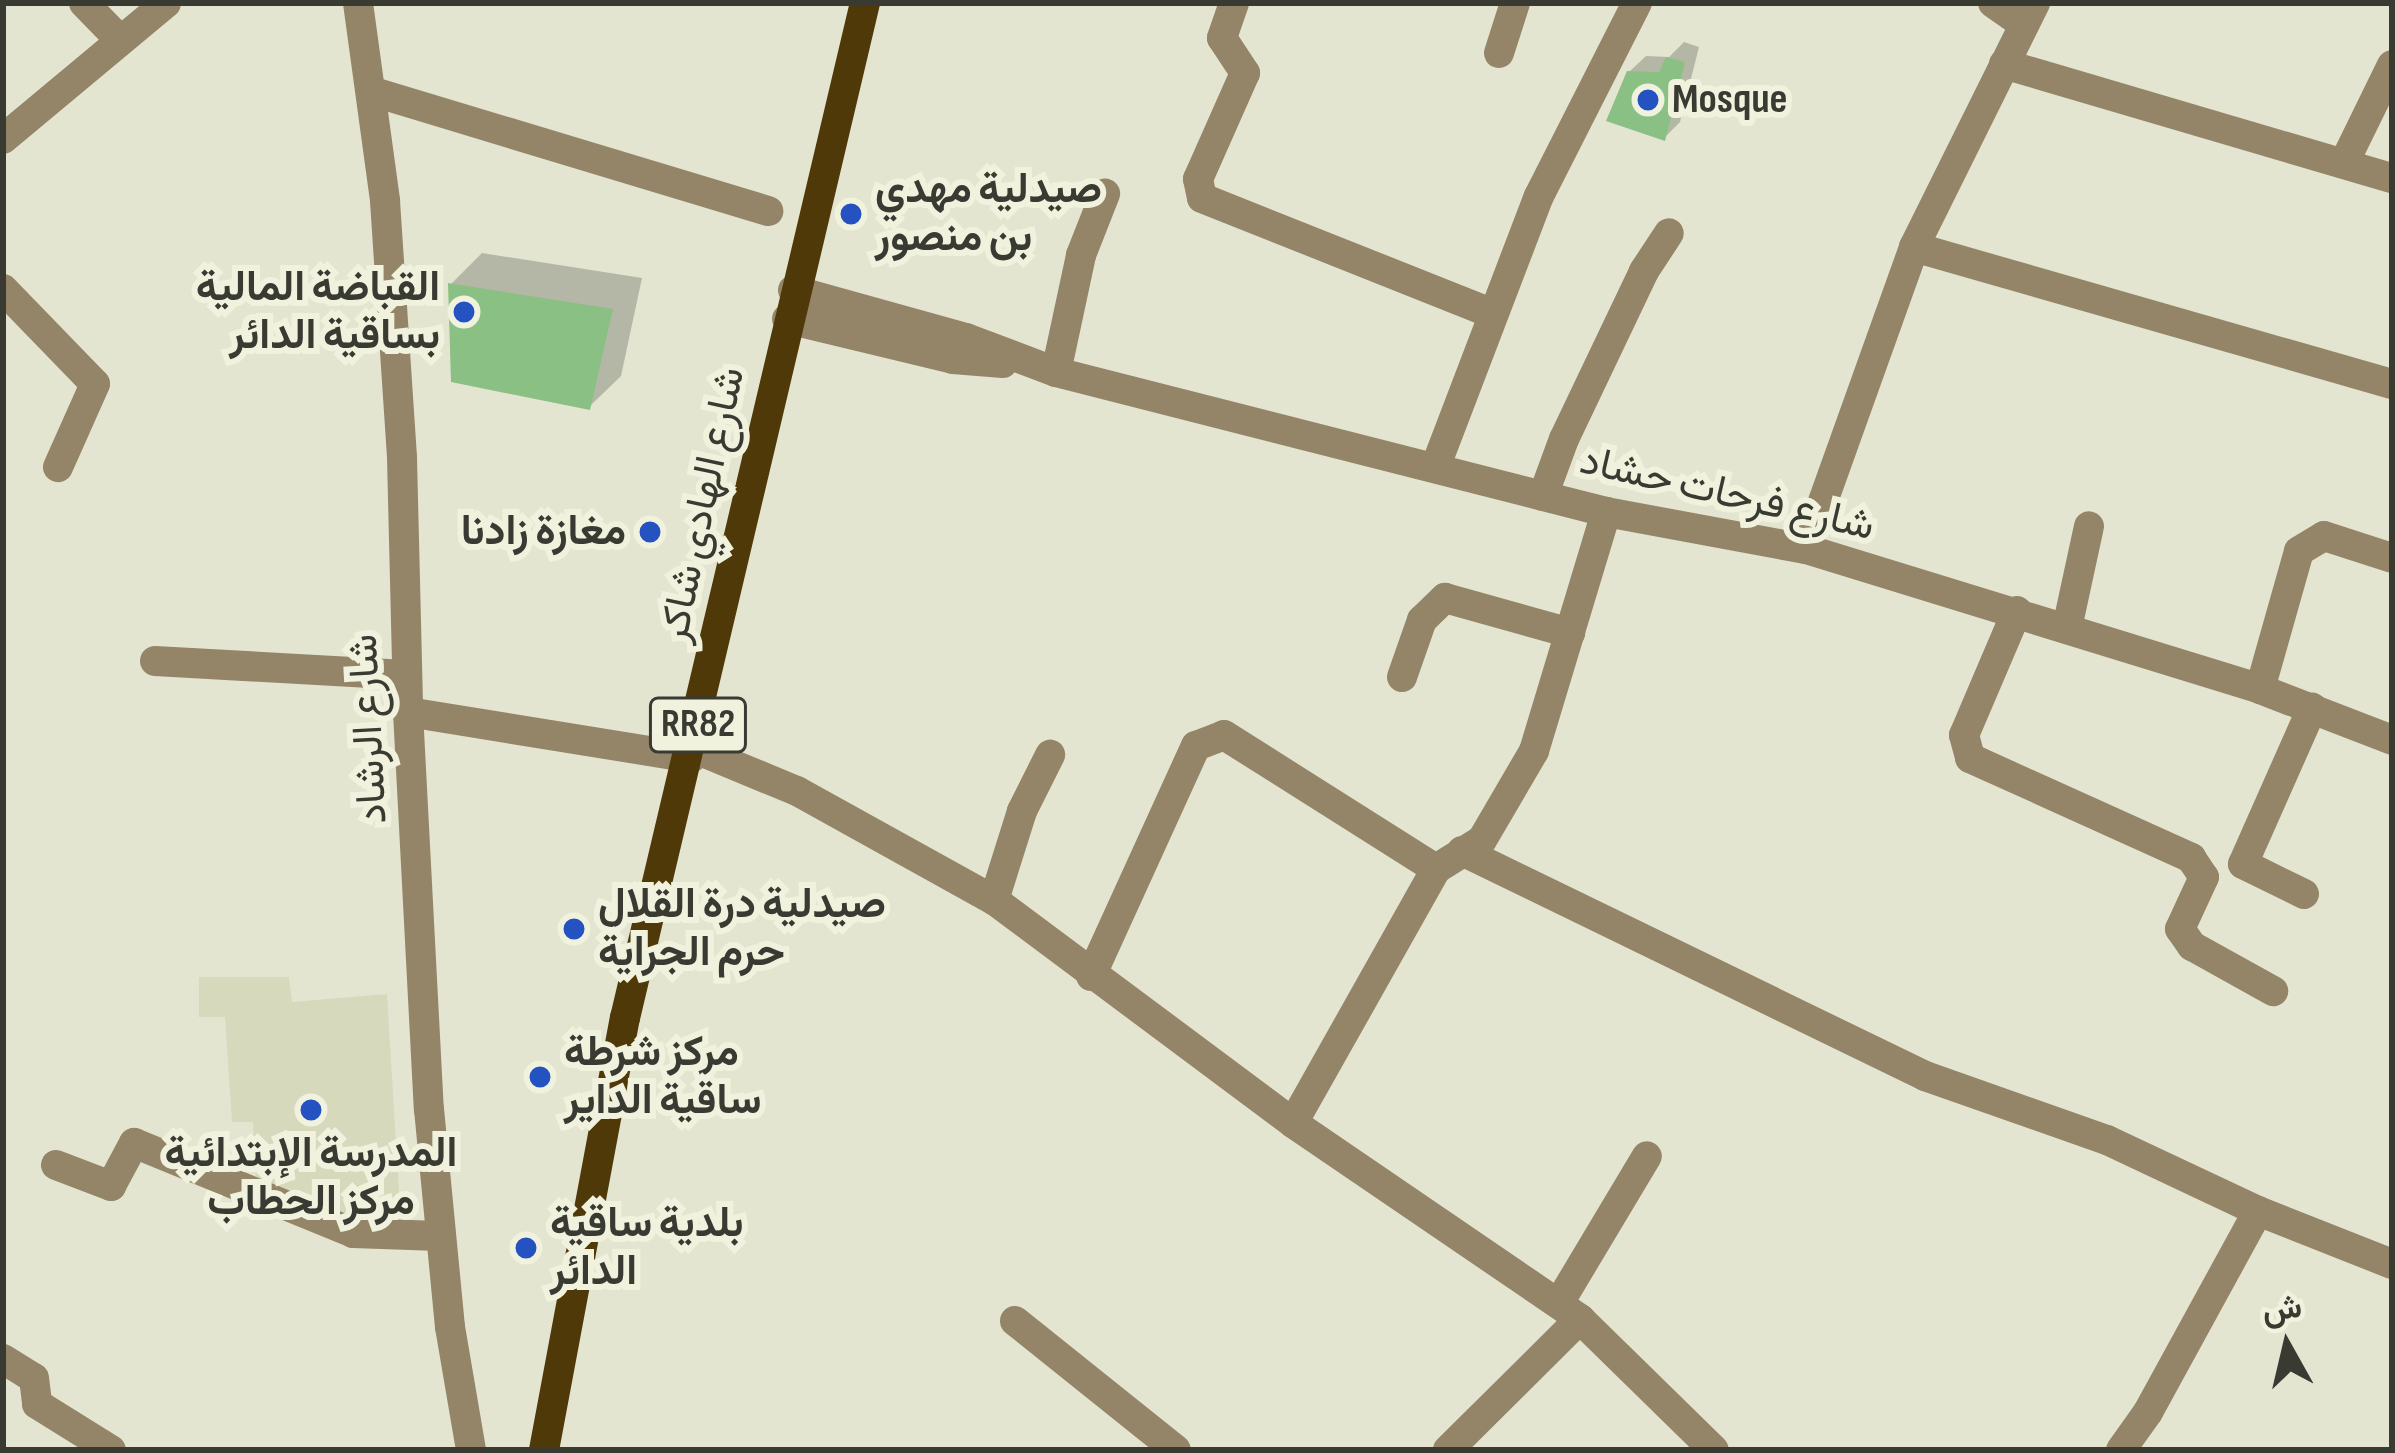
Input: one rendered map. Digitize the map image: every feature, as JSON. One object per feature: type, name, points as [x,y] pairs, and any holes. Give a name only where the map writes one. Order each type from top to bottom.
[{"type":"main road","name":"شارع الهادي شاكر","points":[[544,1450],[625,1018],[692,753],[790,304],[865,3]]},
{"type":"street","points":[[84,3],[120,40]]},
{"type":"street","points":[[3,139],[166,3]]},
{"type":"street","name":"شارع الرشاد","points":[[358,3],[374,92],[402,458],[406,675],[439,1236],[471,1450]]},
{"type":"street","points":[[1234,3],[1222,38],[1245,73],[1198,178],[1202,198],[1493,314]]},
{"type":"street","points":[[1499,53],[1515,3]]},
{"type":"street","points":[[1436,469],[1539,196],[1637,3]]},
{"type":"street","points":[[1806,549],[1914,247],[2029,13],[1993,3]]},
{"type":"street","points":[[2004,64],[2392,178]]},
{"type":"street","points":[[2344,164],[2392,64]]},
{"type":"street","points":[[374,92],[768,211]]},
{"type":"street","points":[[1045,368],[1106,194]]},
{"type":"street","points":[[1544,496],[1564,440],[1644,271],[1669,233]]},
{"type":"street","points":[[1914,247],[2392,384]]},
{"type":"street","points":[[3,289],[94,384],[58,467]]},
{"type":"street","name":"شارع فرحات حشاد","points":[[790,304],[953,358],[1045,368],[1606,512],[1806,549],[2260,688],[2392,740]]},
{"type":"street","points":[[1293,1123],[1449,860],[1482,840],[1534,751],[1606,512]]},
{"type":"street","points":[[2067,628],[2089,526]]},
{"type":"street","points":[[2260,688],[2300,551],[2324,536],[2392,558]]},
{"type":"street","points":[[1402,677],[1422,620],[1445,598],[1570,633]]},
{"type":"street","points":[[2017,611],[1964,735],[1970,758],[2192,858],[2204,877],[2180,929],[2192,946],[2273,992]]},
{"type":"street","points":[[155,661],[406,675]]},
{"type":"street","points":[[2304,894],[2243,863],[2312,708]]},
{"type":"street","points":[[408,712],[692,753],[797,791],[994,900],[1293,1123],[1569,1311],[1714,1450]]},
{"type":"street","points":[[1091,976],[1196,746],[1224,735],[1449,860],[1925,1076],[2107,1140],[2258,1211],[2392,1264]]},
{"type":"street","points":[[994,900],[1022,811],[1049,755]]},
{"type":"street","points":[[56,1165],[112,1186],[134,1143],[352,1233],[439,1236]]},
{"type":"street","points":[[1448,1450],[1569,1311],[1647,1156]]},
{"type":"street","points":[[2121,1450],[2148,1412],[2258,1211]]},
{"type":"street","points":[[1015,1321],[1176,1450]]},
{"type":"street","points":[[3,1359],[34,1378],[38,1404],[110,1450]]},
{"type":"shaded area","name":"المدرسة الإبتدائية مركز الحطاب","points":[[199,977],[289,977],[292,1002],[387,994],[401,1225],[372,1228],[256,1186],[253,1122],[232,1122],[225,1017],[199,1017]]},
{"type":"building","points":[[1666,57],[1685,62],[1665,141],[1606,121],[1627,71],[1659,72]]},
{"type":"building","points":[[448,283],[613,309],[590,410],[451,382]]},
{"type":"place","name":"Mosque","points":[[1648,100]]},
{"type":"place","name":"صيدلية مهدي بن منصور","points":[[851,214]]},
{"type":"place","name":"القباضة المالية بساقية الدائر","points":[[464,312]]},
{"type":"place","name":"مغازة زادنا","points":[[650,532]]},
{"type":"place","name":"صيدلية درة القلال حرم الجراية","points":[[574,929]]},
{"type":"place","name":"مركز شرطة ساقية الداير","points":[[540,1077]]},
{"type":"place","name":"المدرسة الإبتدائية مركز الحطاب","points":[[311,1110]]},
{"type":"place","name":"بلدية ساقية الدائر","points":[[526,1248]]}]
